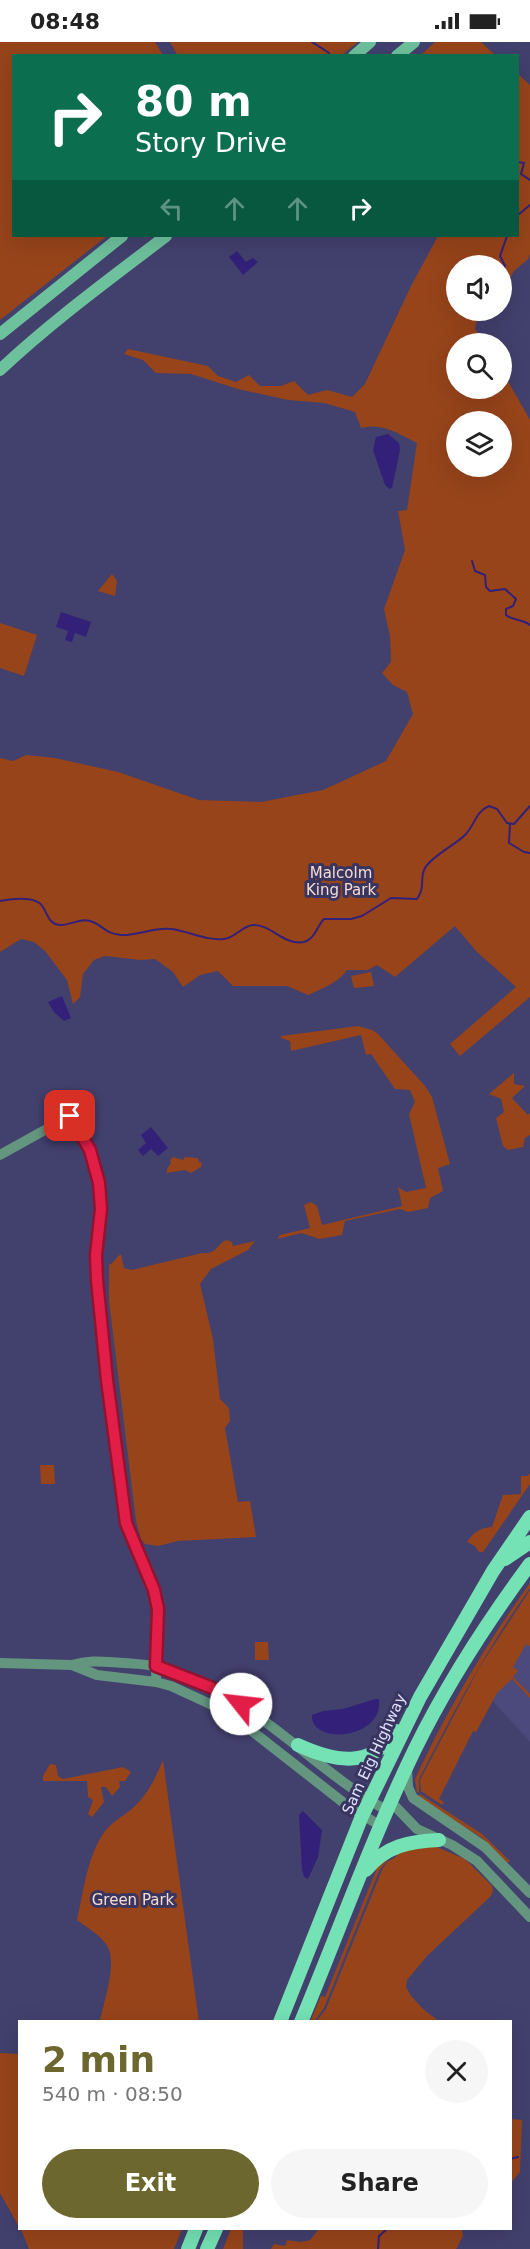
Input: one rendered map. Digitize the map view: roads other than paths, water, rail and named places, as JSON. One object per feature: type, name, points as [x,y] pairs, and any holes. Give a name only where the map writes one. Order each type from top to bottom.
[{"type":"main road","points":[[356,54],[370,42]]},
{"type":"main road","points":[[399,54],[414,42]]},
{"type":"main road","points":[[0,334],[121,237]]},
{"type":"main road","points":[[0,370],[44,331],[165,237]]},
{"type":"main road","name":"Sam Eig Highway","points":[[281,2020],[362,1816],[420,1697],[493,1571],[530,1517]]},
{"type":"main road","points":[[493,1571],[512,1553],[530,1542]]},
{"type":"main road","points":[[303,2020],[381,1826],[407,1768],[447,1692],[509,1593],[530,1564]]},
{"type":"main road","points":[[509,1593],[530,1574]]},
{"type":"main road","points":[[298,1745],[333,1759],[351,1760],[370,1754],[388,1743],[420,1697]]},
{"type":"main road","points":[[387,1765],[385,1786],[390,1807]]},
{"type":"main road","points":[[358,1882],[370,1864],[391,1848],[439,1840]]},
{"type":"main road","points":[[188,2249],[196,2230]]},
{"type":"main road","points":[[207,2249],[216,2230]]},
{"type":"main road","points":[[216,2249],[221,2230]]},
{"type":"street","points":[[0,1155],[70,1116],[90,1150],[99,1183],[101,1209],[96,1255],[107,1380],[126,1523],[154,1590],[158,1609],[156,1682]]},
{"type":"street","points":[[72,1665],[87,1660],[156,1666],[210,1687],[241,1704],[370,1801],[390,1807],[417,1829],[464,1851],[477,1861],[530,1917]]},
{"type":"street","points":[[0,1663],[72,1665],[97,1674],[171,1686],[223,1710],[362,1816],[381,1826]]},
{"type":"street","points":[[407,1768],[408,1787],[413,1798],[485,1847],[530,1893]]},
{"type":"waterway","points":[[312,42],[329,53]]},
{"type":"waterway","points":[[519,162],[524,163],[521,174],[530,180]]},
{"type":"waterway","points":[[519,214],[530,205]]},
{"type":"waterway","points":[[500,255],[507,237]]},
{"type":"waterway","points":[[472,561],[475,571],[485,575],[486,587],[490,591],[505,589],[516,599],[513,606],[506,609],[506,615],[530,625]]},
{"type":"waterway","points":[[0,901],[29,899],[40,903],[49,919],[57,925],[89,921],[111,933],[121,935],[165,929],[211,939],[224,939],[253,925],[266,928],[290,941],[304,942],[313,935],[324,919],[351,919],[362,916],[391,898],[417,899],[425,868],[433,859],[461,839],[484,809],[489,806],[497,809],[507,823],[514,824],[530,806]]},
{"type":"waterway","points":[[510,824],[509,843],[530,853]]},
{"type":"waterway","points":[[512,2158],[518,2157]]},
{"type":"waterway","points":[[378,2249],[379,2236],[386,2230]]},
{"type":"park label","name":"Malcolm King Park","points":[[341,882]]},
{"type":"park label","name":"Green Park","points":[[133,1900]]}]
